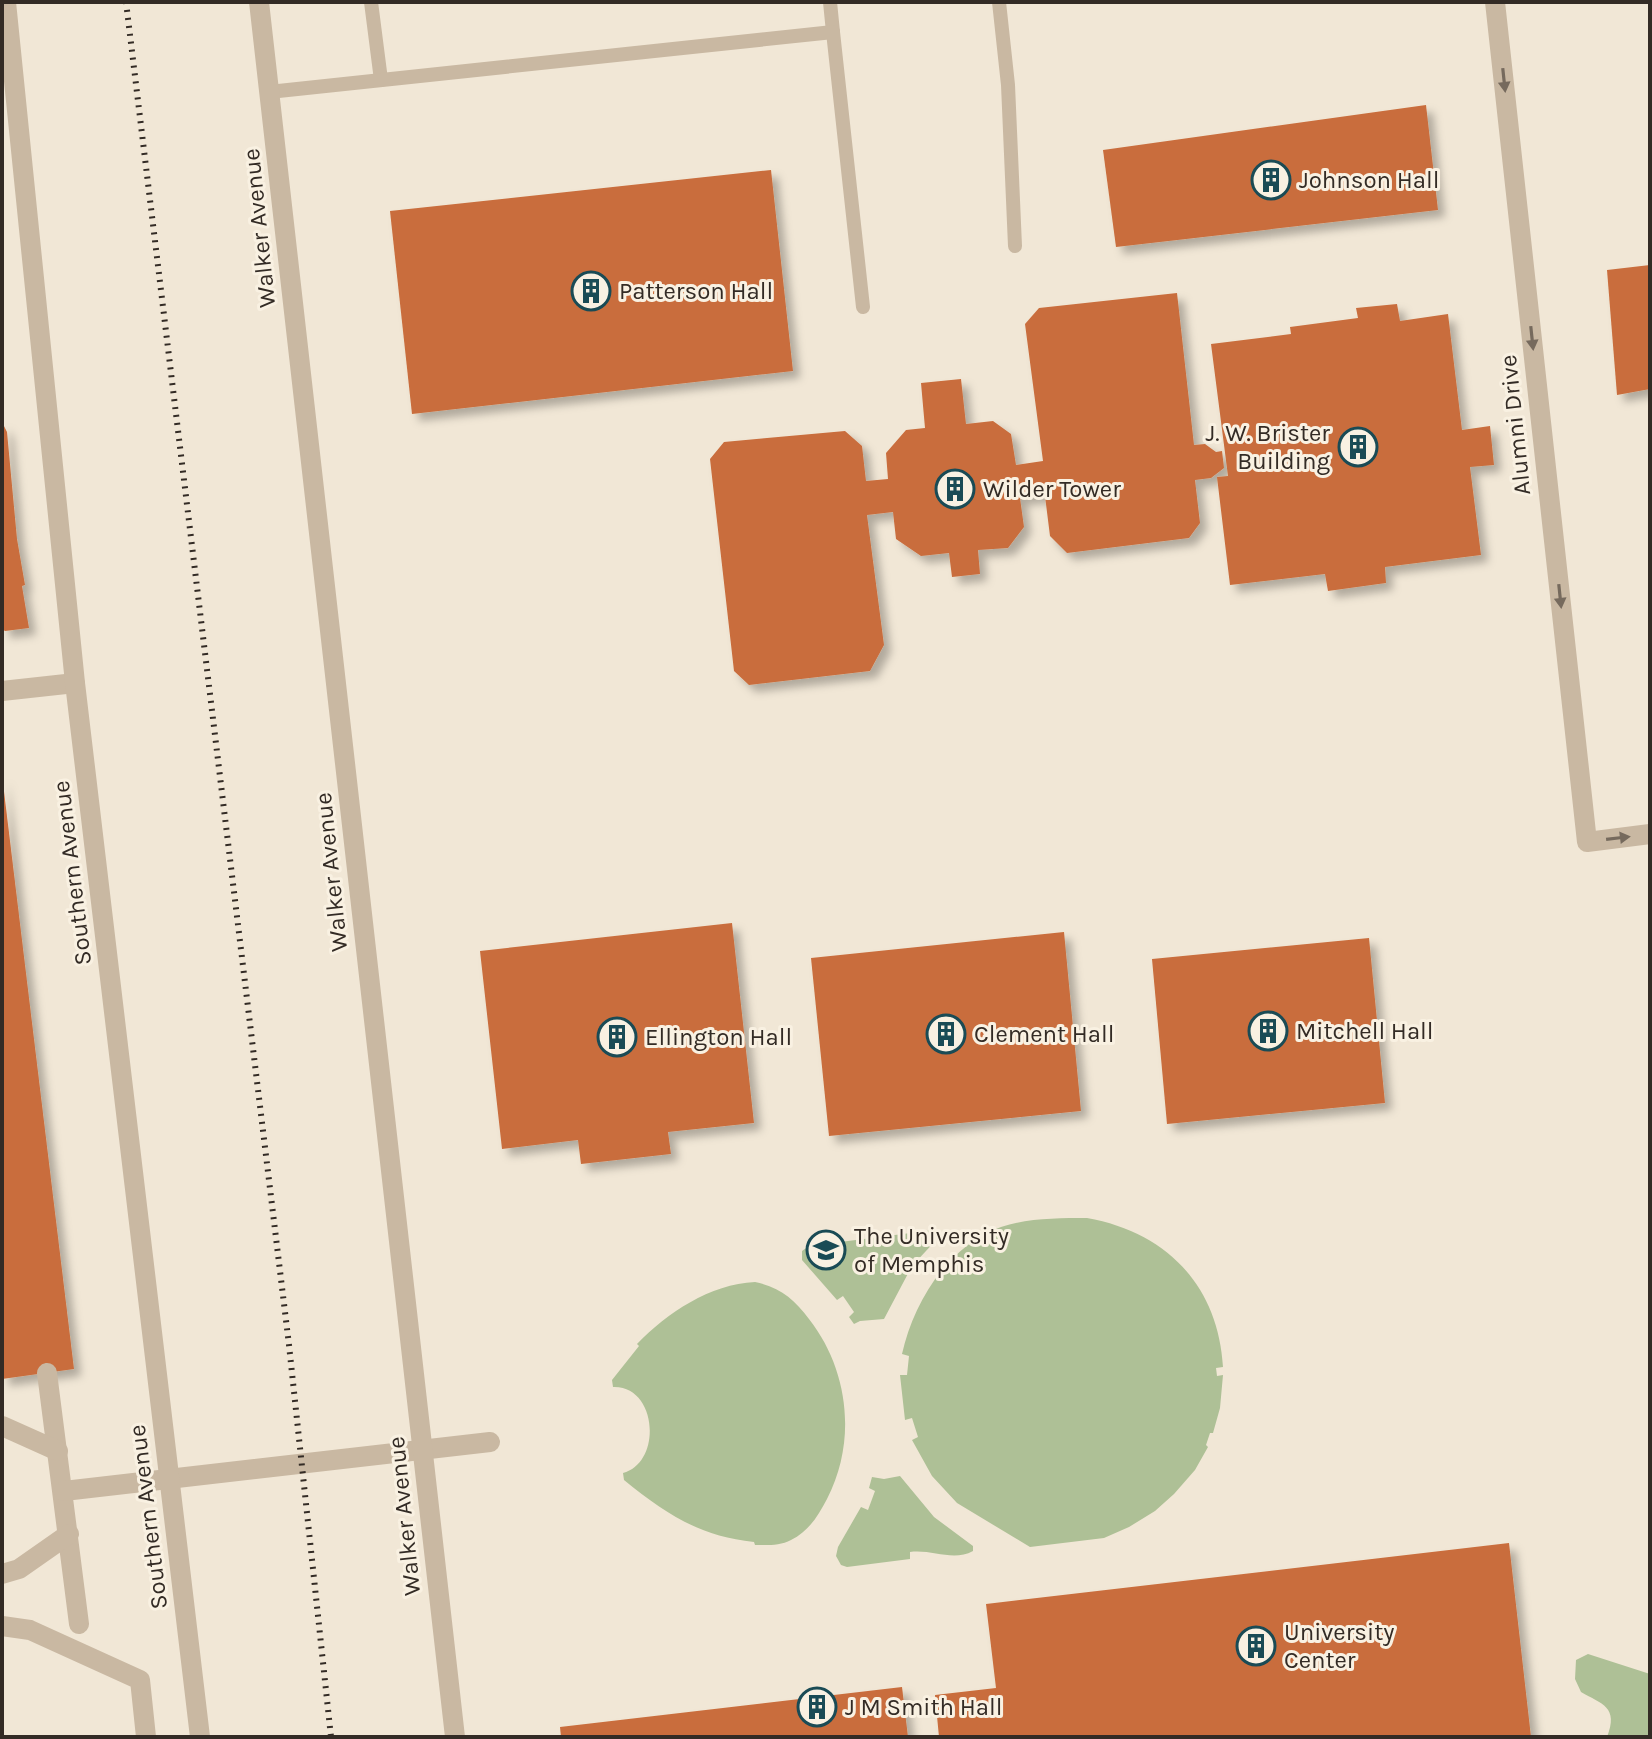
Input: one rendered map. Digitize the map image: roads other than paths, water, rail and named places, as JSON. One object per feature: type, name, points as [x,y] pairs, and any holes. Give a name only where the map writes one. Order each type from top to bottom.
[{"type":"street","name":"Southern Avenue","points":[[6,2],[75,683],[200,1737]]},
{"type":"street","name":"Walker Avenue","points":[[259,2],[455,1737]]},
{"type":"street","name":"Alumni Drive","points":[[1495,2],[1587,842],[1650,834]]},
{"type":"street","points":[[2,691],[75,683]]},
{"type":"street","points":[[47,1373],[79,1624]]},
{"type":"street","points":[[2,1426],[58,1451]]},
{"type":"street","points":[[64,1491],[490,1442]]},
{"type":"street","points":[[2,1574],[19,1569],[69,1534]]},
{"type":"street","points":[[2,1626],[30,1630],[140,1680],[146,1737]]},
{"type":"lane","points":[[371,2],[381,80]]},
{"type":"lane","points":[[830,2],[863,307]]},
{"type":"lane","points":[[999,2],[1008,85],[1015,246]]},
{"type":"lane","points":[[269,92],[833,32]]},
{"type":"railway","points":[[126,2],[289,1345],[331,1737]]},
{"type":"place","name":"Johnson Hall","points":[[1271,180]]},
{"type":"place","name":"Patterson Hall","points":[[591,291]]},
{"type":"place","name":"J. W. Brister Building","points":[[1358,447]]},
{"type":"place","name":"Wilder Tower","points":[[955,489]]},
{"type":"place","name":"Mitchell Hall","points":[[1268,1031]]},
{"type":"place","name":"Clement Hall","points":[[946,1034]]},
{"type":"place","name":"Ellington Hall","points":[[617,1037]]},
{"type":"place","name":"The University of Memphis","points":[[826,1250]]},
{"type":"place","name":"University Center","points":[[1256,1646]]},
{"type":"place","name":"J M Smith Hall","points":[[817,1707]]}]
